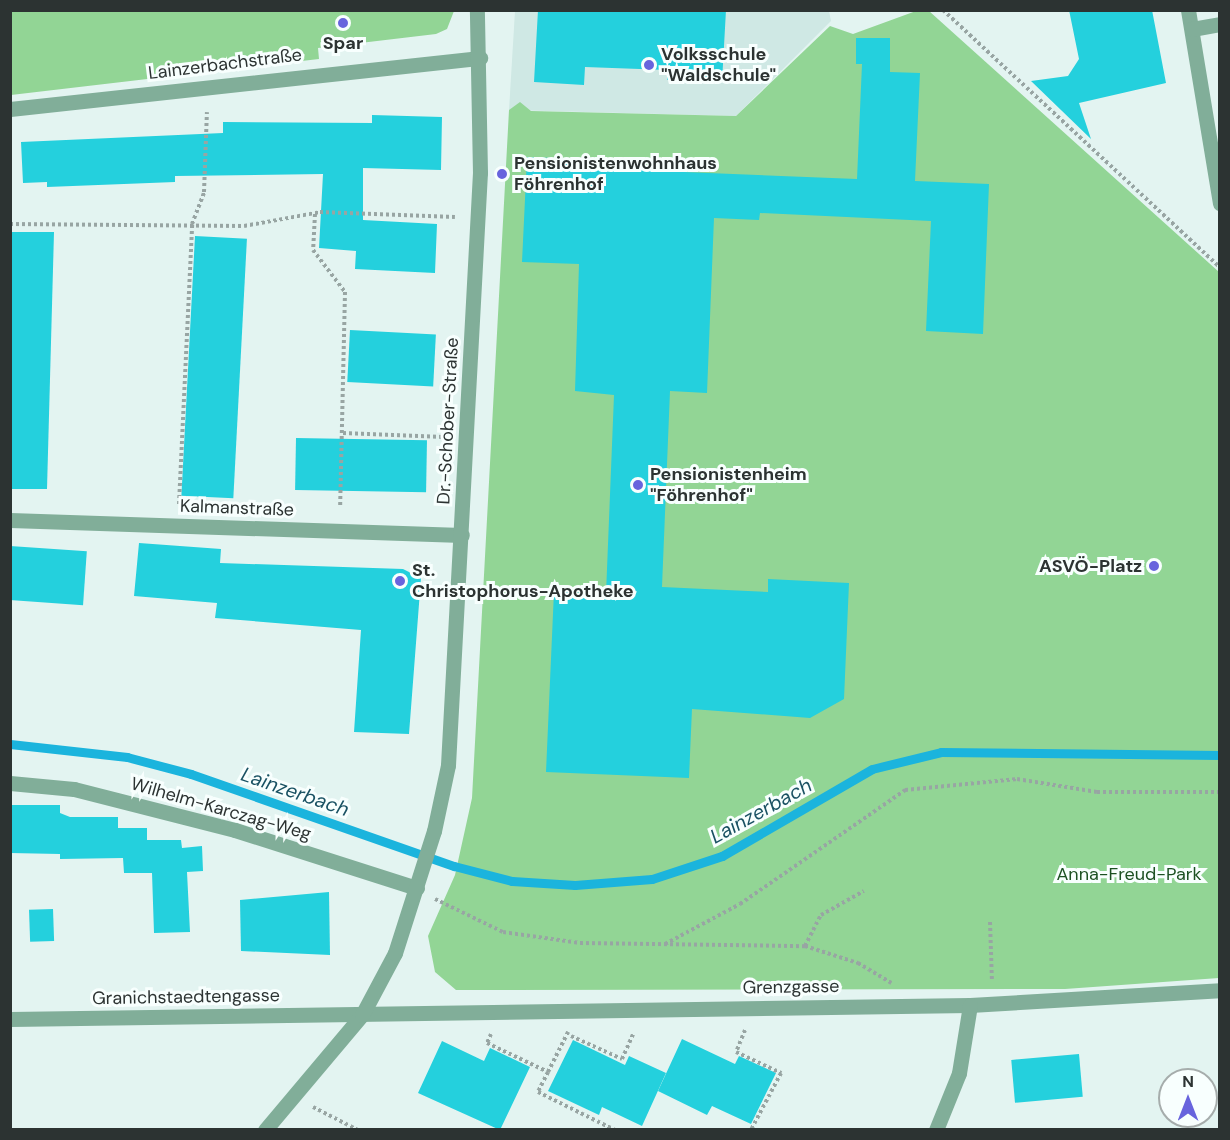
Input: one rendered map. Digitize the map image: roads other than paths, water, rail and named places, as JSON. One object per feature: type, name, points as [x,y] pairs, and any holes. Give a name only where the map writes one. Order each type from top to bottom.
[{"type":"street","name":"Dr.-Schober-Straße","points":[[418,885],[434,831],[454,708],[478,218],[480,58],[477,10]]},
{"type":"street","points":[[1188,10],[1220,203]]},
{"type":"street","points":[[1192,29],[1220,24]]},
{"type":"street","name":"Lainzerbachstraße","points":[[10,109],[480,58]]},
{"type":"street","name":"Kalmanstraße","points":[[10,520],[462,535]]},
{"type":"street","name":"Wilhelm-Karczag-Weg","points":[[10,783],[74,789],[224,827],[418,885]]},
{"type":"street","points":[[266,1130],[362,1015],[395,953],[418,885]]},
{"type":"street","name":"Grenzgasse","points":[[362,1015],[970,1005],[1220,990]]},
{"type":"street","points":[[938,1129],[958,1073],[970,1005]]},
{"type":"street","name":"Granichstaedtengasse","points":[[10,1019],[362,1015]]},
{"type":"waterway","name":"Lainzerbach","points":[[10,744],[127,757],[191,774],[454,866],[512,881],[575,885],[652,879],[722,856],[872,769],[941,752],[1220,755]]},
{"type":"place","name":"Spar","points":[[343,23]]},
{"type":"place","name":"Volksschule \"Waldschule\"","points":[[649,65]]},
{"type":"place","name":"Pensionistenwohnhaus Föhrenhof","points":[[502,174]]},
{"type":"place","name":"Pensionistenheim \"Föhrenhof\"","points":[[638,485]]},
{"type":"place","name":"ASVÖ-Platz","points":[[1154,566]]},
{"type":"place","name":"St. Christophorus-Apotheke","points":[[400,581]]},
{"type":"park label","name":"Anna-Freud-Park","points":[[1129,874]]}]
